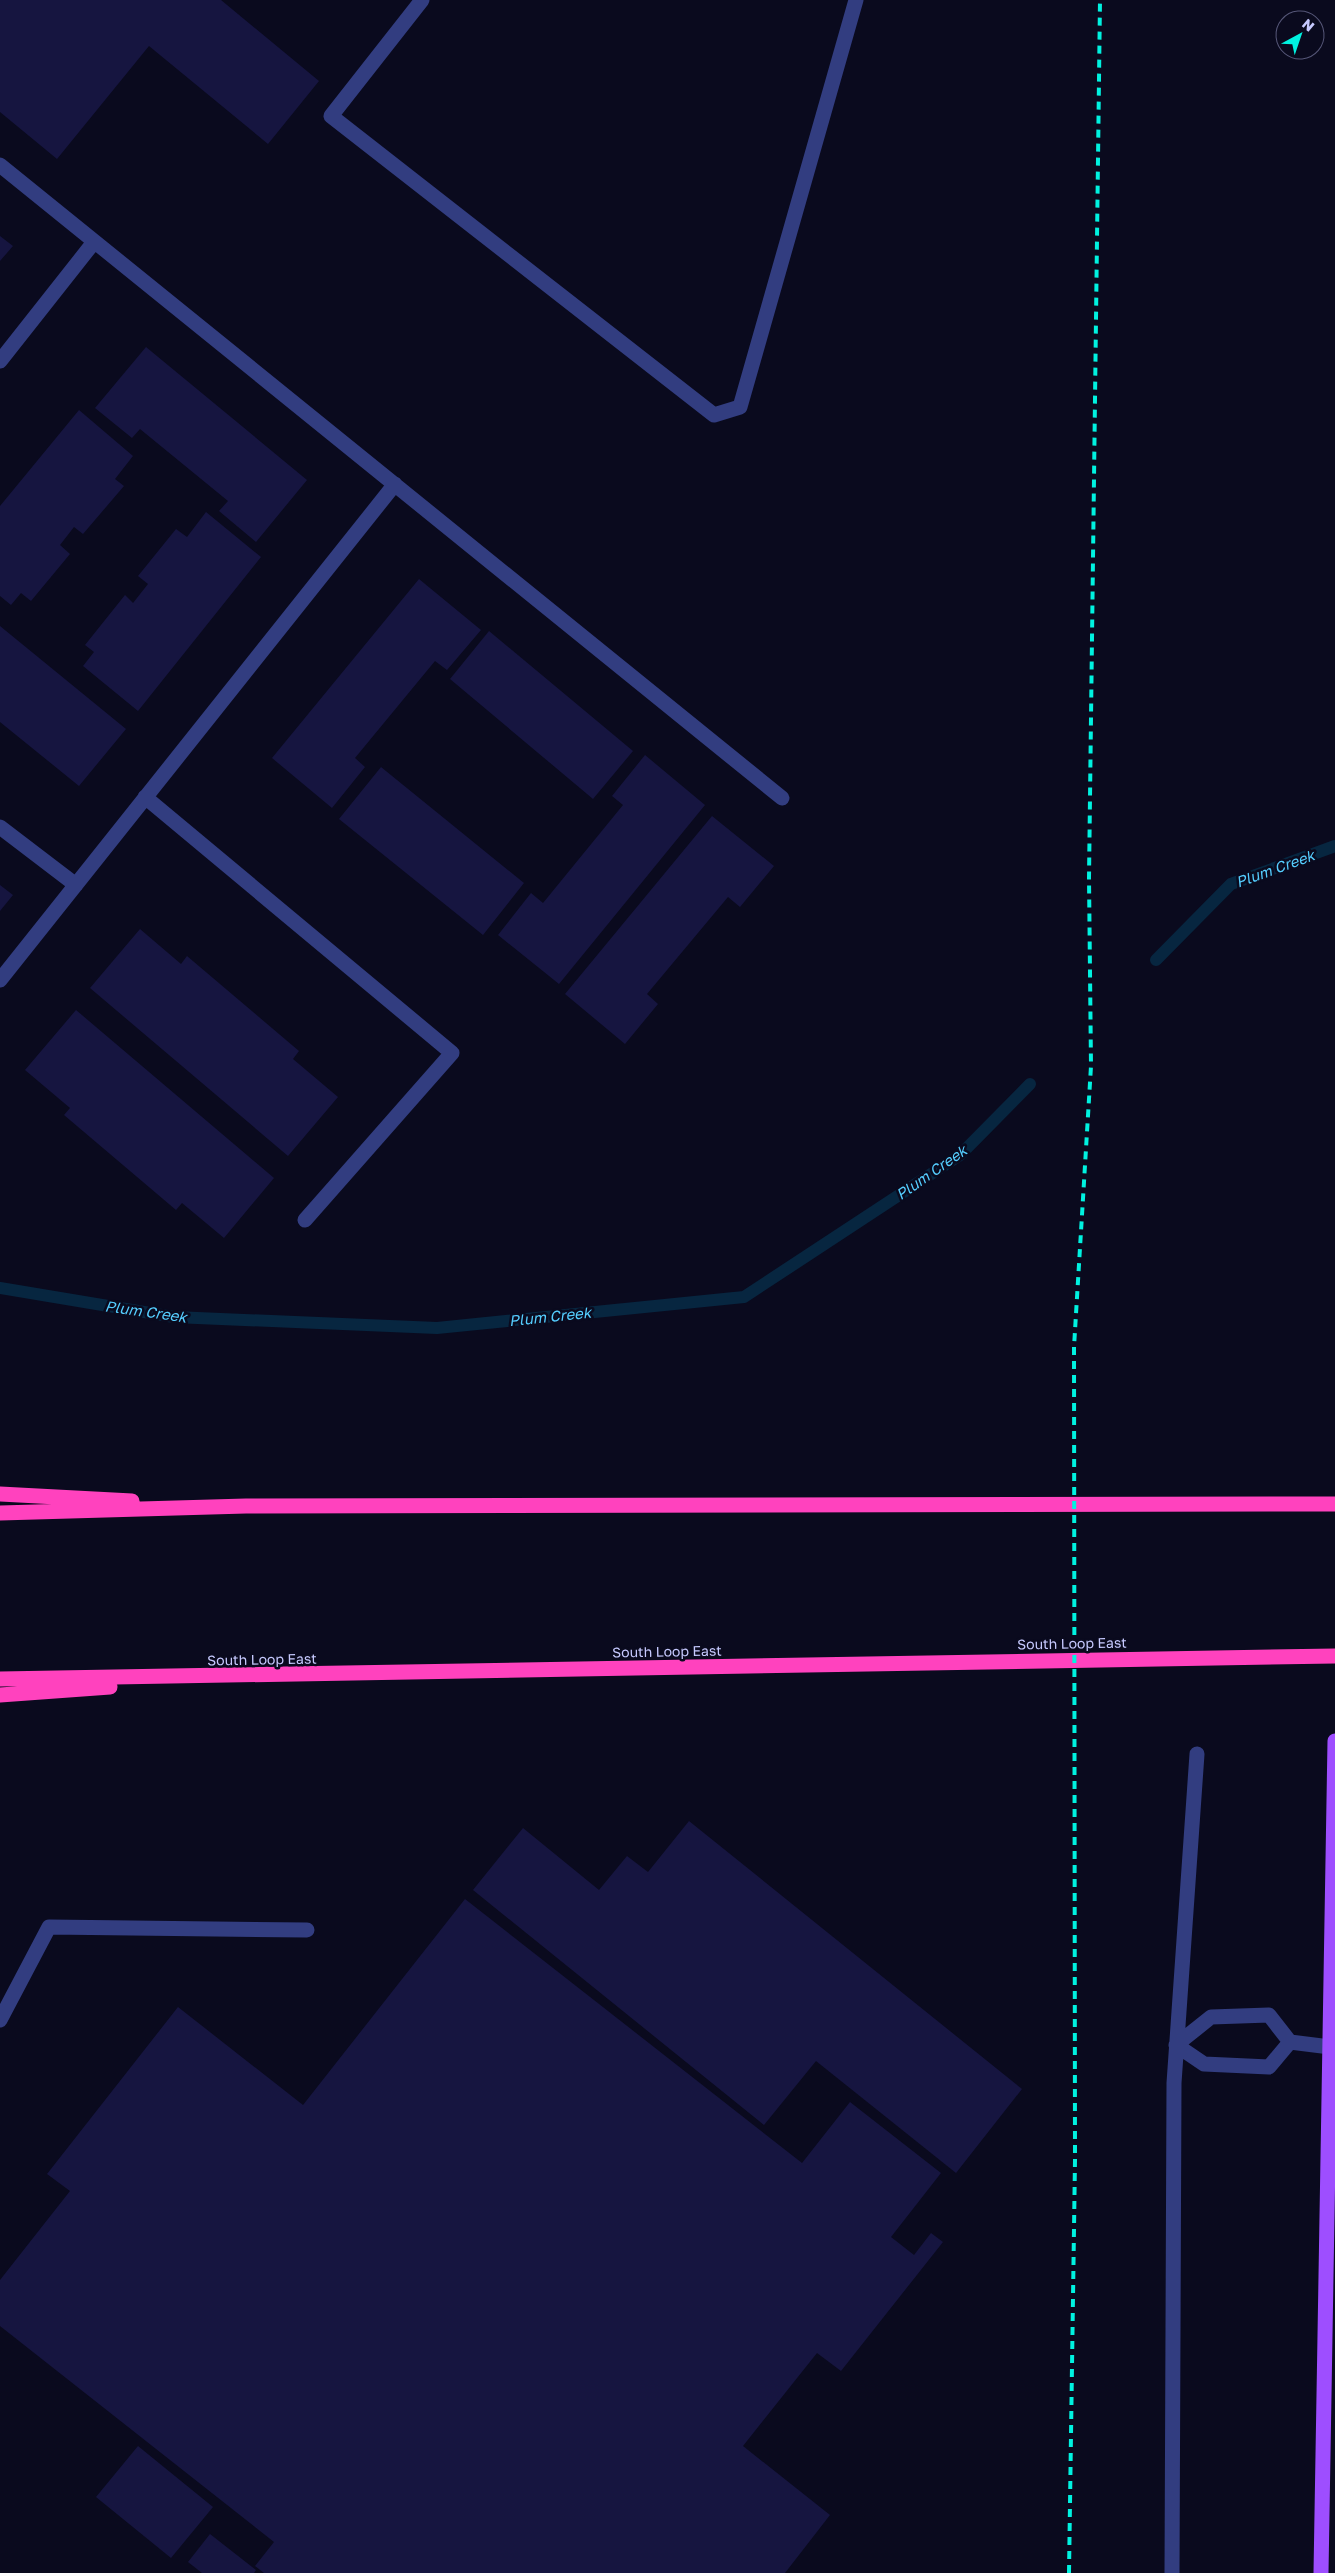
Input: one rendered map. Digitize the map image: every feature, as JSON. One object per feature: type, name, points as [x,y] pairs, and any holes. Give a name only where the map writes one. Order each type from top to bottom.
[{"type":"highway","points":[[0,1494],[246,1506]]},
{"type":"highway","points":[[0,1513],[246,1506],[1335,1504]]},
{"type":"highway","name":"South Loop East","points":[[0,1679],[1335,1656]]},
{"type":"highway","points":[[0,1695],[306,1675]]},
{"type":"main road","points":[[1321,2573],[1330,2297],[1330,2047],[1335,1741]]},
{"type":"lane","points":[[422,0],[331,116],[714,415],[740,406],[856,0]]},
{"type":"lane","points":[[0,165],[782,798]]},
{"type":"lane","points":[[0,361],[94,242]]},
{"type":"lane","points":[[0,980],[395,484]]},
{"type":"lane","points":[[145,797],[452,1053],[305,1220]]},
{"type":"lane","points":[[0,827],[76,885]]},
{"type":"lane","points":[[1172,2573],[1174,2092],[1197,1754]]},
{"type":"lane","points":[[0,2020],[49,1927],[307,1930]]},
{"type":"lane","points":[[1176,2045],[1211,2017],[1269,2015],[1290,2042],[1330,2047]]},
{"type":"lane","points":[[1176,2045],[1204,2064],[1268,2067],[1290,2042]]},
{"type":"building","points":[[0,0],[221,0],[319,81],[268,144],[149,46],[57,159],[0,112]]},
{"type":"building","points":[[0,236],[13,246],[0,261]]},
{"type":"building","points":[[146,347],[307,480],[256,542],[219,511],[228,501],[140,429],[132,438],[95,408]]},
{"type":"building","points":[[79,410],[133,456],[115,479],[124,486],[83,534],[74,527],[60,545],[70,554],[31,601],[21,593],[11,605],[0,596],[0,506]]},
{"type":"building","points":[[206,512],[261,557],[138,711],[83,666],[94,652],[85,645],[125,595],[133,603],[148,584],[138,576],[176,529],[187,537]]},
{"type":"building","points":[[419,579],[481,630],[447,670],[435,661],[355,758],[365,767],[332,808],[272,758]]},
{"type":"building","points":[[0,626],[126,729],[79,786],[0,722]]},
{"type":"building","points":[[489,631],[633,751],[593,799],[450,679]]},
{"type":"building","points":[[645,755],[705,805],[559,984],[498,935],[531,893],[543,903],[623,805],[612,796]]},
{"type":"building","points":[[381,767],[524,883],[483,935],[339,819]]},
{"type":"building","points":[[712,816],[774,866],[740,907],[728,897],[647,994],[658,1004],[625,1044],[565,994]]},
{"type":"building","points":[[0,885],[13,895],[0,911]]},
{"type":"building","points":[[140,929],[181,964],[187,956],[299,1051],[293,1059],[338,1097],[288,1156],[90,988]]},
{"type":"building","points":[[76,1010],[274,1178],[224,1238],[182,1203],[176,1210],[64,1115],[70,1108],[25,1070]]},
{"type":"building","points":[[689,1821],[1022,2089],[956,2173],[816,2061],[764,2125],[473,1890],[523,1828],[599,1890],[627,1856],[648,1872]]},
{"type":"building","points":[[465,1899],[802,2163],[850,2102],[941,2173],[891,2237],[914,2255],[931,2233],[943,2242],[841,2371],[817,2353],[743,2446],[830,2515],[785,2573],[264,2573],[255,2566],[274,2542],[0,2326],[0,2280],[70,2191],[47,2174],[178,2007],[303,2105]]},
{"type":"building","points":[[138,2446],[213,2507],[171,2558],[96,2497]]},
{"type":"building","points":[[210,2534],[256,2570],[254,2573],[202,2573],[188,2562]]},
{"type":"waterway","name":"Plum Creek","points":[[1156,960],[1231,884],[1335,846]]},
{"type":"waterway","name":"Plum Creek","points":[[0,1288],[174,1317],[437,1328],[744,1297],[960,1155],[1030,1084]]},
{"type":"railway","points":[[1069,2573],[1075,2160],[1074,1347],[1091,1066],[1089,878],[1100,0]]}]
